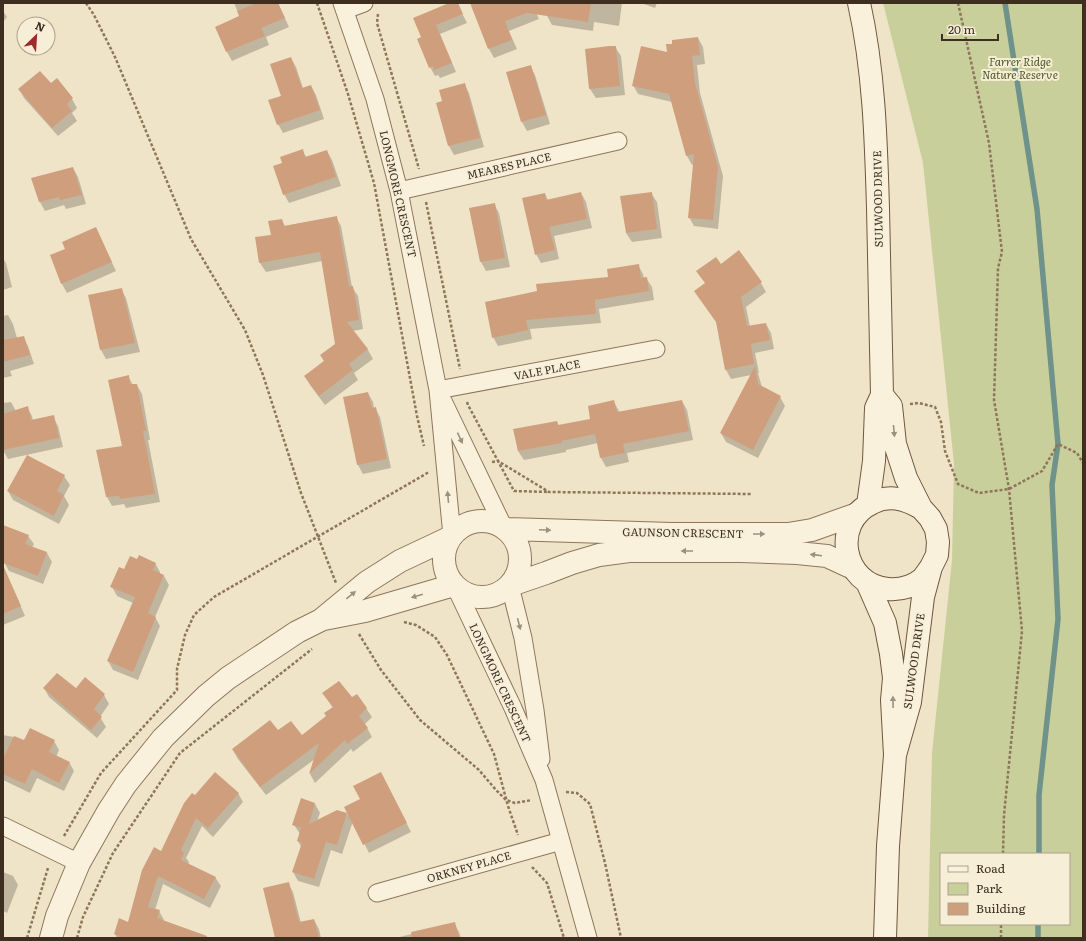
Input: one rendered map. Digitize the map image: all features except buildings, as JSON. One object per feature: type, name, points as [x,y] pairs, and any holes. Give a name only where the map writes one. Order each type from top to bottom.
[{"type":"street","name":"SULWOOD DRIVE","points":[[859,3],[871,78],[876,144],[887,401],[895,444],[906,478],[921,508],[930,518],[936,529],[938,542],[936,555],[923,597],[910,702],[896,754]]},
{"type":"street","points":[[344,7],[372,6]]},
{"type":"street","name":"LONGMORE CRESCENT","points":[[344,7],[375,99],[399,191],[438,390],[451,537]]},
{"type":"street","name":"MEARES PLACE","points":[[399,191],[618,141]]},
{"type":"street","name":"VALE PLACE","points":[[438,390],[656,349]]},
{"type":"street","name":"LONGMORE CRESCENT","points":[[438,390],[504,528]]},
{"type":"street","name":"SULWOOD DRIVE","points":[[862,510],[874,461],[876,408],[887,401]]},
{"type":"street","name":"SULWOOD DRIVE","points":[[885,938],[888,846],[896,754],[892,700],[894,678],[885,623],[860,575],[847,554],[846,540],[850,526],[862,510],[878,500],[889,498],[900,499],[911,502],[921,508]]},
{"type":"street","name":"GAUNSON CRESCENT","points":[[504,528],[672,534],[788,534],[812,530],[862,510]]},
{"type":"street","points":[[475,521],[494,522],[504,528],[513,537],[518,546],[520,566],[517,576],[502,592],[493,596],[483,598],[463,593],[449,578],[444,562],[444,553],[451,537],[458,529],[466,524],[475,521]]},
{"type":"street","points":[[51,938],[57,916],[79,863],[109,810],[126,784],[163,738],[206,696],[228,678],[297,632],[321,620],[367,582],[400,561],[451,537]]},
{"type":"street","name":"GAUNSON CRESCENT","points":[[510,585],[599,555],[629,551],[725,551],[798,553],[827,556],[860,575]]},
{"type":"street","name":"SULWOOD DRIVE","points":[[860,575],[881,588],[895,590],[910,586],[922,579],[932,567]]},
{"type":"street","name":"LONGMORE CRESCENT","points":[[510,585],[524,645],[535,710],[544,780]]},
{"type":"street","points":[[321,620],[365,611],[455,586]]},
{"type":"street","name":"LONGMORE CRESCENT","points":[[455,586],[513,708],[544,780],[588,938]]},
{"type":"street","points":[[3,826],[79,863]]},
{"type":"street","name":"ORKNEY PLACE","points":[[377,893],[561,841]]},
{"type":"path","points":[[86,3],[94,15],[115,58],[191,239],[245,330],[263,375],[300,493],[337,584]]},
{"type":"path","points":[[317,3],[348,94],[374,183],[417,416],[425,451]]},
{"type":"path","points":[[958,3],[989,143],[1002,252],[998,268],[994,400],[1009,489],[1022,630],[1004,815],[1003,853]]},
{"type":"path","points":[[372,6],[419,168],[468,405],[514,491],[752,494]]},
{"type":"path","points":[[887,401],[919,403],[935,407],[941,422],[945,451],[958,484],[979,493],[1009,489],[1042,471],[1058,444],[1077,453],[1083,463]]},
{"type":"path","points":[[498,461],[549,492]]},
{"type":"path","points":[[194,615],[214,597],[430,471]]},
{"type":"path","points":[[403,621],[416,625],[435,637],[447,655],[494,754],[506,800],[520,840]]},
{"type":"path","points":[[359,634],[381,670],[420,720],[479,770],[506,800],[515,803],[549,797],[564,792],[577,793],[590,804],[605,863],[621,938]]},
{"type":"path","points":[[77,938],[83,917],[113,853],[180,753],[315,647]]},
{"type":"path","points":[[528,864],[547,883],[564,938]]},
{"type":"path","points":[[1001,925],[1001,938]]},
{"type":"green space","name":"Farrer Ridge Nature Reserve","points":[[883,3],[1083,3],[1083,938],[928,938],[932,753],[952,560],[954,464],[923,163]]},
{"type":"waterway","points":[[1005,3],[1037,209],[1058,444],[1052,485],[1058,619],[1039,795],[1039,853]]},
{"type":"waterway","points":[[1038,925],[1038,938]]}]
